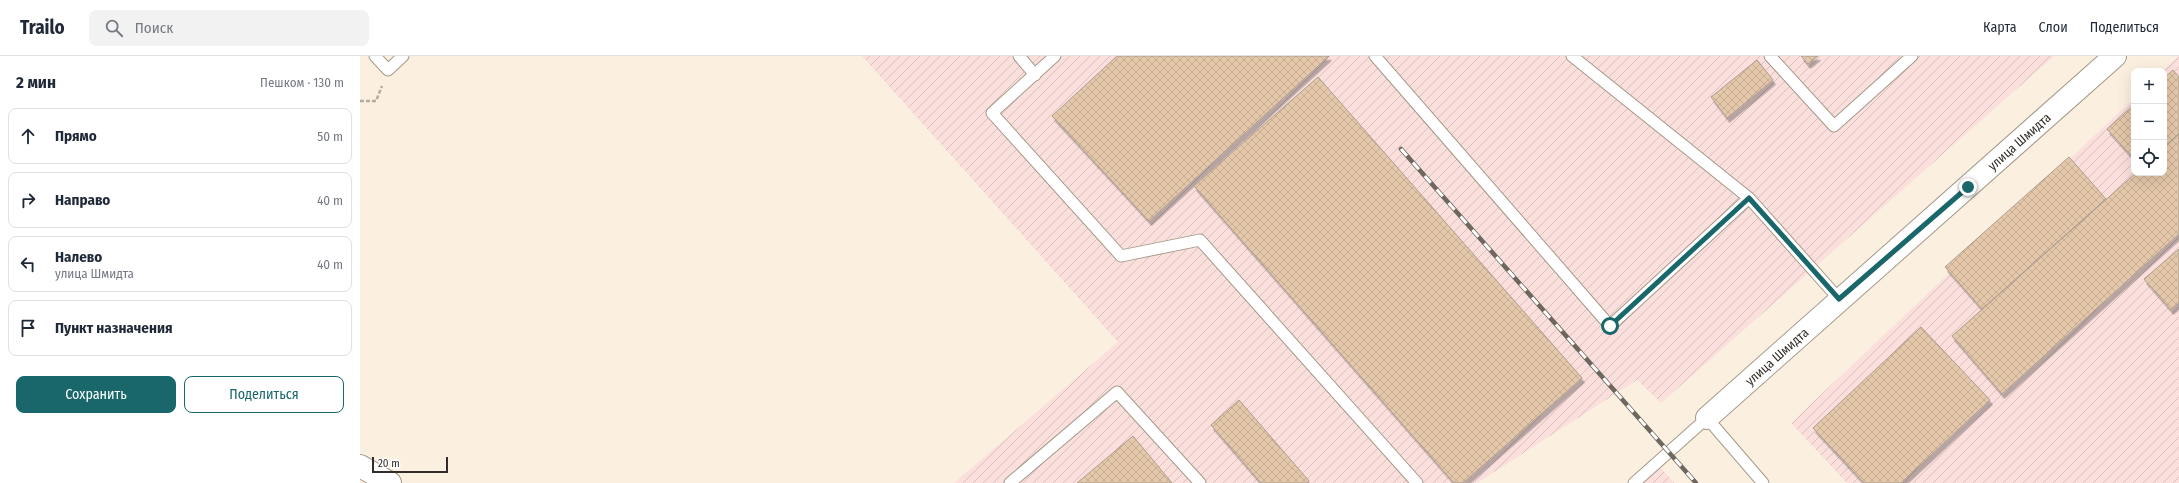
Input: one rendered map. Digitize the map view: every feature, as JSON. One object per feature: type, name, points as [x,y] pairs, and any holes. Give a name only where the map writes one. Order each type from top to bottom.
[{"type":"street","name":"улица Шмидта","points":[[1707,418],[1839,299],[2115,56]]},
{"type":"street","points":[[360,466],[390,483]]},
{"type":"lane","points":[[375,56],[388,70],[403,56]]},
{"type":"lane","points":[[1019,56],[1035,75]]},
{"type":"lane","points":[[1055,56],[992,113],[1121,256],[1200,240],[1417,483]]},
{"type":"lane","points":[[1375,56],[1610,326],[1749,198]]},
{"type":"lane","points":[[1572,56],[1749,198],[1839,299]]},
{"type":"lane","points":[[1770,56],[1834,126],[1912,56]]},
{"type":"lane","points":[[1010,483],[1117,392],[1200,483]]},
{"type":"lane","points":[[1634,483],[1707,418],[1764,483]]},
{"type":"path","points":[[360,101],[376,101],[388,70]]},
{"type":"shaded area","points":[[862,56],[2054,56],[1661,403],[1637,380],[1477,483],[954,483],[1118,342]]},
{"type":"shaded area","points":[[2179,56],[2179,483],[1847,483],[1791,423],[2131,101],[2131,176],[2167,176],[2167,68],[2165,68]]},
{"type":"shaded area","points":[[1660,467],[1674,483],[1638,483]]},
{"type":"building","points":[[1117,56],[1329,56],[1149,221],[1052,116]]},
{"type":"building","points":[[1801,56],[1818,56],[1808,64]]},
{"type":"building","points":[[1757,60],[1773,80],[1727,118],[1711,97]]},
{"type":"building","points":[[2173,70],[2179,77],[2179,134],[2167,144],[2167,104],[2167,75]]},
{"type":"building","points":[[1318,77],[1582,378],[1463,483],[1454,483],[1194,186]]},
{"type":"building","points":[[2131,108],[2131,156],[2107,129]]},
{"type":"building","points":[[2179,134],[2179,234],[2002,394],[1952,336],[2133,176],[2167,176],[2167,145]]},
{"type":"building","points":[[2069,157],[2106,199],[1982,309],[1945,267]]},
{"type":"building","points":[[2179,249],[2179,303],[2171,310],[2144,279]]},
{"type":"building","points":[[1921,327],[1990,400],[1901,483],[1864,483],[1813,428]]},
{"type":"building","points":[[1239,400],[1309,481],[1307,483],[1261,483],[1211,425]]},
{"type":"building","points":[[1133,436],[1172,483],[1077,483]]},
{"type":"railway","points":[[1401,149],[1696,483]]},
{"type":"route","points":[[1610,326],[1749,198],[1839,299],[1968,187]]}]
